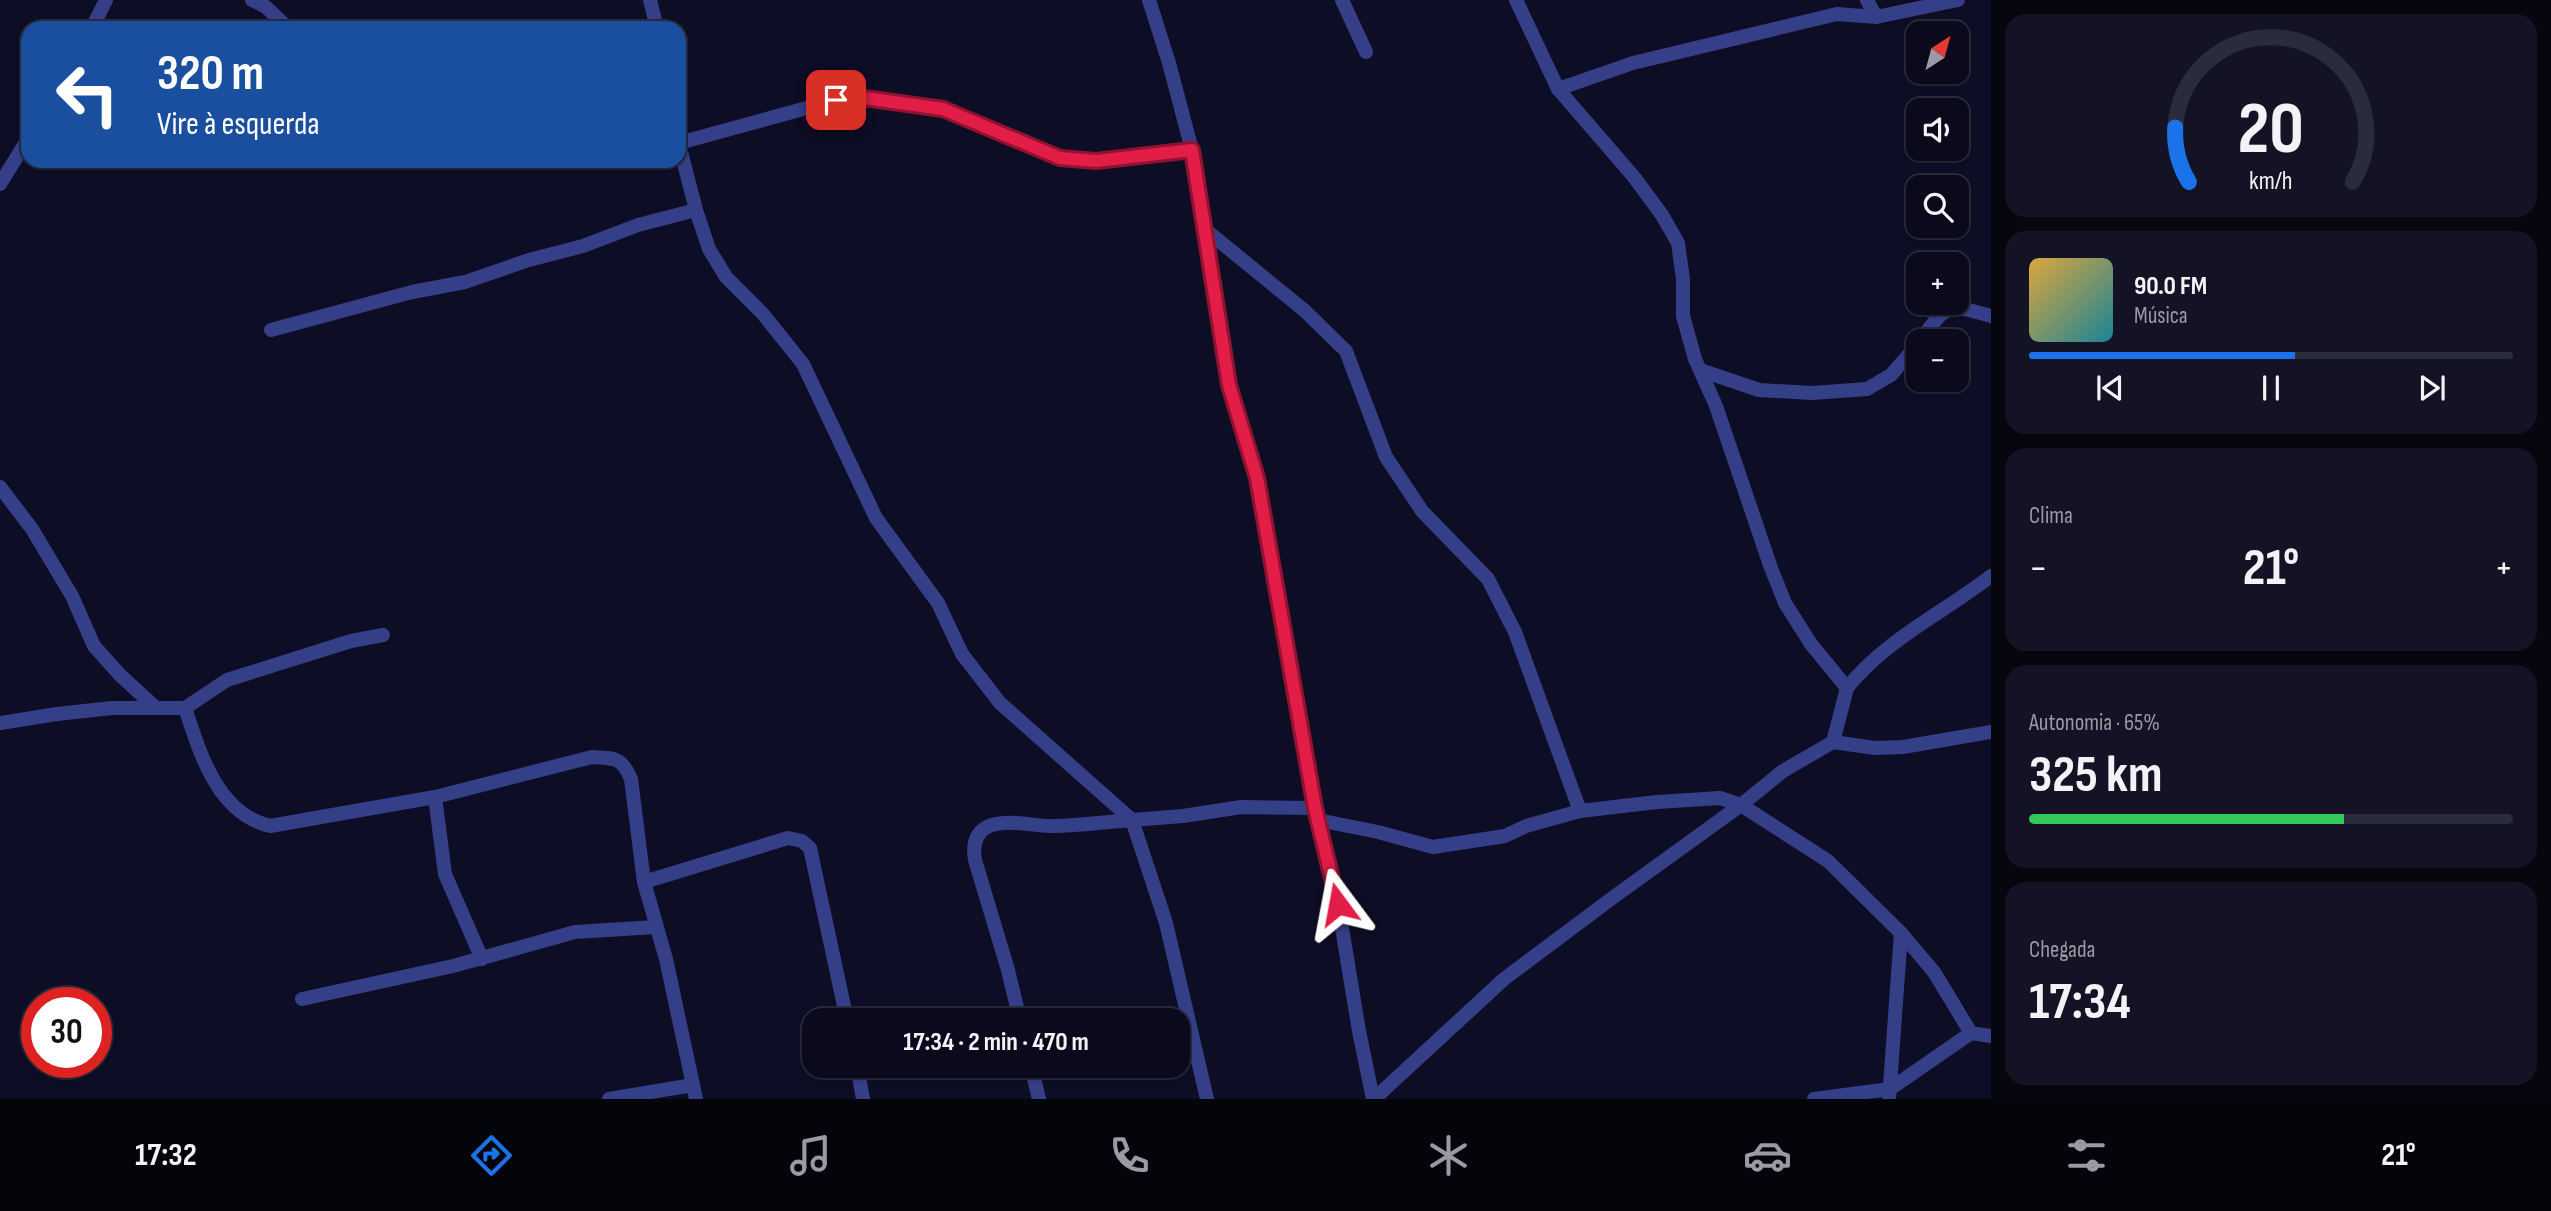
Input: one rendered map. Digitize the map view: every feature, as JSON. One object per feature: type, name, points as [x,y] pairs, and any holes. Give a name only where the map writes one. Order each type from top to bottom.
[{"type":"street","points":[[96,21],[106,0]]},
{"type":"street","points":[[252,0],[280,21]]},
{"type":"street","points":[[650,0],[655,21]]},
{"type":"street","points":[[1149,0],[1192,150],[1229,385],[1257,478],[1317,814],[1338,904],[1359,1031],[1374,1099]]},
{"type":"street","points":[[1342,0],[1366,52]]},
{"type":"street","points":[[1516,0],[1558,89],[1634,177],[1662,215],[1678,243],[1683,279],[1683,316],[1695,359],[1716,406],[1785,603],[1811,644],[1847,688]]},
{"type":"street","points":[[1867,0],[1876,17]]},
{"type":"street","points":[[1558,89],[1633,63],[1838,14],[1876,17],[1958,0]]},
{"type":"street","points":[[686,142],[836,100],[857,97],[943,109],[1060,158],[1096,161],[1192,150]]},
{"type":"street","points":[[0,184],[21,150]]},
{"type":"street","points":[[685,168],[709,249],[726,277],[764,314],[803,364],[876,519],[938,603],[962,654],[1000,703],[1132,820],[1166,923],[1207,1099]]},
{"type":"street","points":[[271,330],[412,292],[465,282],[529,260],[583,246],[638,225],[696,210]]},
{"type":"street","points":[[1206,231],[1305,311],[1346,351],[1387,457],[1422,511],[1488,579],[1515,632],[1580,811]]},
{"type":"street","points":[[1929,329],[1938,316],[1949,308],[1961,307],[1991,316]]},
{"type":"street","points":[[1700,370],[1759,390],[1812,393],[1867,390],[1891,375],[1906,358]]},
{"type":"street","points":[[0,487],[32,529],[72,596],[94,646],[120,675],[156,708]]},
{"type":"street","points":[[1833,742],[1847,688],[1861,670],[1888,647],[1956,603],[1991,576]]},
{"type":"street","points":[[0,723],[57,713],[112,708],[185,708],[227,680],[351,641],[383,635]]},
{"type":"street","points":[[185,708],[200,755],[224,795],[236,810],[257,823],[271,826],[435,797],[592,757],[620,761],[631,779],[644,882],[666,959],[695,1092],[609,1099]]},
{"type":"street","points":[[1374,1099],[1504,979],[1741,805],[1783,771],[1833,742],[1875,748],[1903,747],[1991,732]]},
{"type":"street","points":[[435,797],[445,874],[482,959]]},
{"type":"street","points":[[1017,1008],[975,860],[973,848],[977,837],[986,827],[1006,823],[1052,826],[1132,820],[1241,807],[1317,814],[1433,847],[1505,836],[1526,825],[1580,811],[1720,798],[1741,805],[1828,861],[1901,933],[1934,972],[1971,1033]]},
{"type":"street","points":[[644,882],[788,838],[802,841],[810,848],[844,1008]]},
{"type":"street","points":[[302,999],[482,959],[575,932],[656,927]]},
{"type":"street","points":[[1890,1094],[1901,933]]},
{"type":"street","points":[[1814,1099],[1890,1094],[1971,1033],[1991,1036]]},
{"type":"street","points":[[859,1078],[863,1099]]},
{"type":"street","points":[[1034,1078],[1039,1099]]},
{"type":"route","points":[[836,100],[857,97],[943,109],[1060,158],[1096,161],[1192,150],[1229,385],[1257,478],[1315,808],[1338,904]]}]
